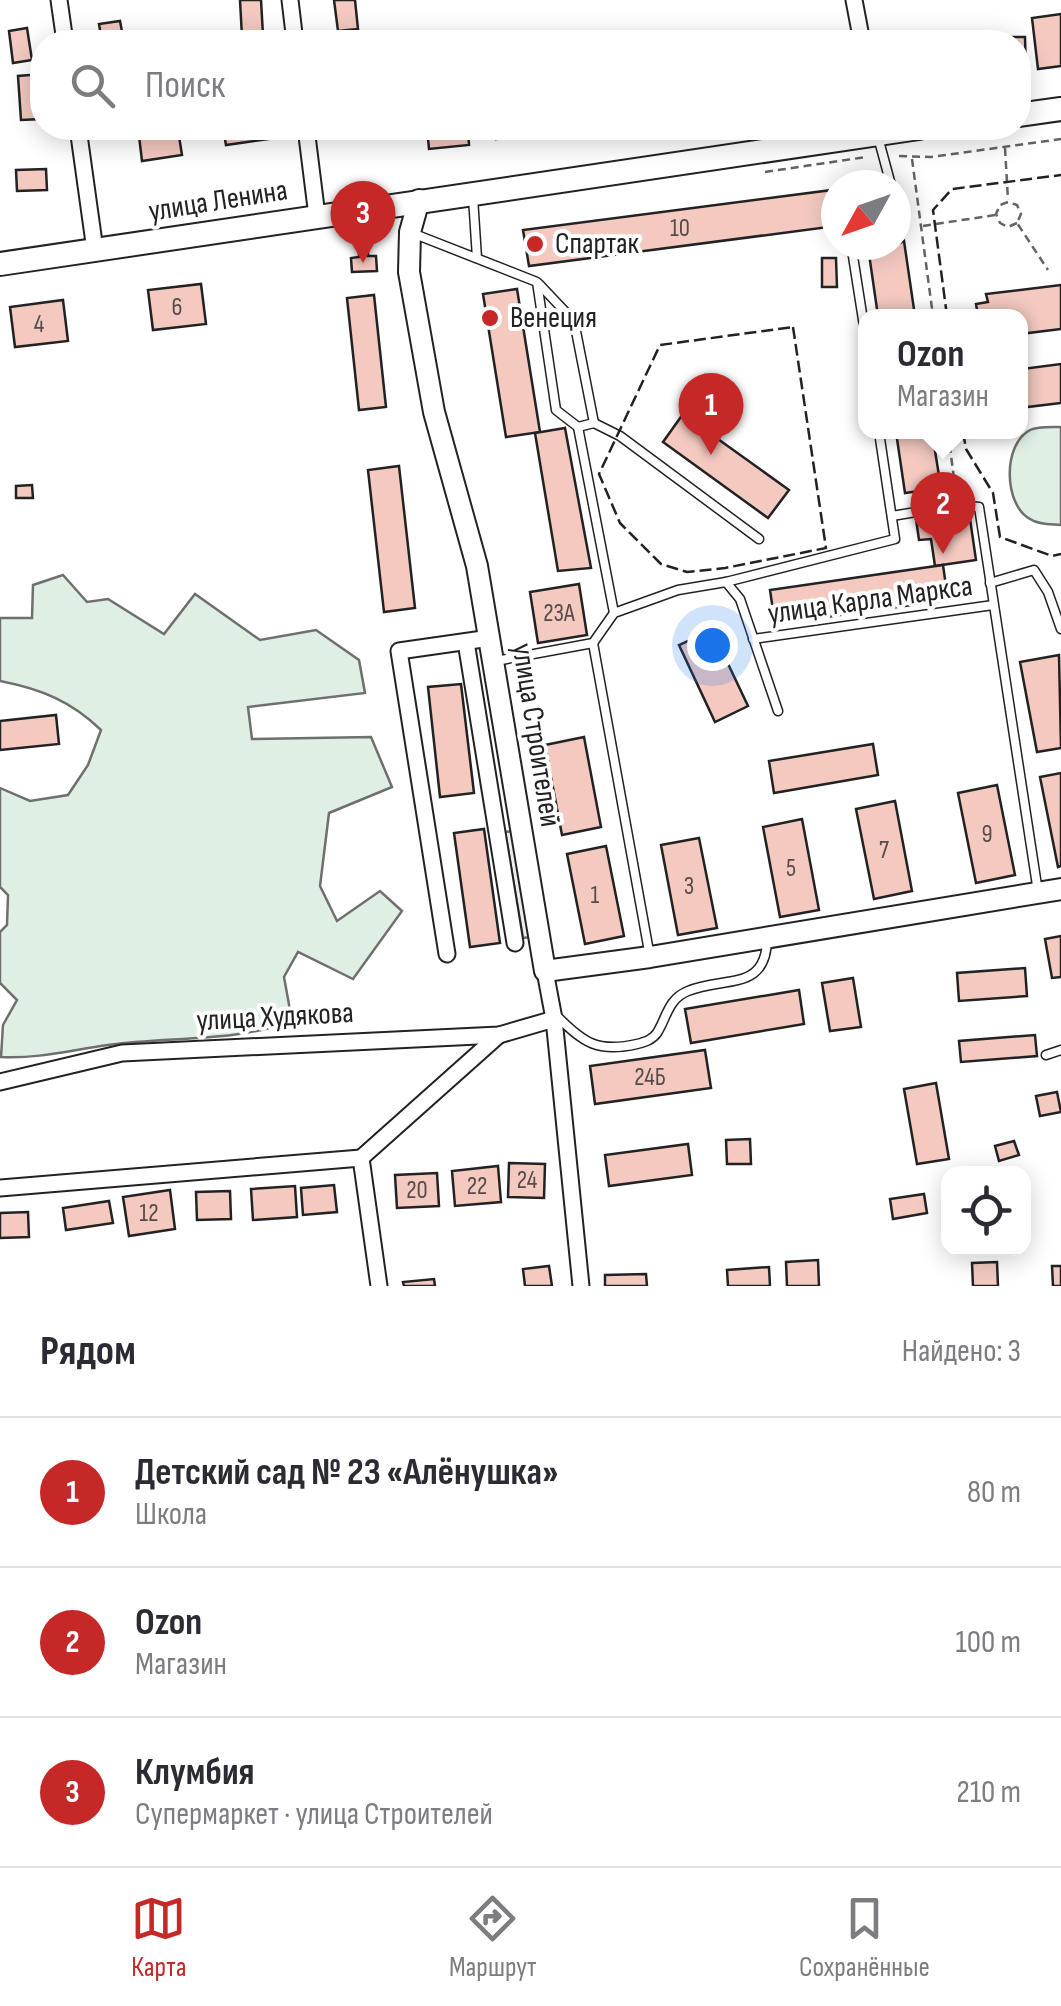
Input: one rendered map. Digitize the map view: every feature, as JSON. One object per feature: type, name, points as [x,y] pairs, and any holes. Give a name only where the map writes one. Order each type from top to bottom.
[{"type":"main road","points":[[1031,113],[1061,110]]},
{"type":"main road","name":"улица Ленина","points":[[0,264],[474,192],[864,140]]},
{"type":"street","points":[[59,0],[63,30]]},
{"type":"street","points":[[290,0],[294,30]]},
{"type":"street","points":[[854,0],[860,30]]},
{"type":"street","points":[[80,140],[95,250]]},
{"type":"street","points":[[308,140],[317,216]]},
{"type":"street","name":"улица Строителей","points":[[420,200],[410,232],[410,272],[434,412],[477,566],[494,661],[553,1016],[580,1286]]},
{"type":"street","points":[[448,954],[399,651],[490,638]]},
{"type":"street","points":[[466,642],[515,943]]},
{"type":"street","points":[[545,971],[1061,889]]},
{"type":"street","name":"улица Худякова","points":[[0,1082],[122,1053],[499,1035],[553,1016]]},
{"type":"street","points":[[0,1188],[362,1158],[499,1035]]},
{"type":"street","points":[[362,1158],[379,1286]]},
{"type":"lane","points":[[880,140],[887,170]]},
{"type":"lane","points":[[474,192],[476,258]]},
{"type":"lane","points":[[410,232],[537,282],[574,321],[594,423]]},
{"type":"lane","points":[[854,260],[861,309]]},
{"type":"lane","points":[[537,282],[556,410],[578,427],[614,613]]},
{"type":"lane","points":[[578,427],[594,423],[620,436],[759,539]]},
{"type":"lane","points":[[494,661],[593,643],[614,613],[678,590],[726,582],[896,539],[881,439]]},
{"type":"lane","points":[[892,516],[957,505],[979,507],[1038,892]]},
{"type":"lane","points":[[990,583],[1034,570],[1041,576],[1061,629]]},
{"type":"lane","points":[[726,582],[740,599],[778,711]]},
{"type":"lane","name":"улица Карла Маркса","points":[[753,639],[994,605]]},
{"type":"lane","points":[[593,643],[650,957]]},
{"type":"lane","points":[[553,1016],[597,1048],[613,1050],[649,1041],[670,1003],[686,991],[746,978],[760,970],[767,959],[767,938]]},
{"type":"lane","points":[[1046,1055],[1061,1050]]},
{"type":"path","points":[[882,140],[912,158],[1061,139]]},
{"type":"path","points":[[764,172],[872,140]]},
{"type":"path","points":[[1005,147],[1008,202]]},
{"type":"path","points":[[912,158],[932,309]]},
{"type":"path","points":[[996,214],[1008,202]]},
{"type":"path","points":[[1008,202],[1020,210],[1017,223],[1048,270]]},
{"type":"path","points":[[921,226],[996,214]]},
{"type":"path","points":[[996,214],[1004,226],[1017,223]]},
{"type":"path","points":[[949,439],[957,505]]},
{"type":"green space","points":[[1061,427],[1061,525],[1030,519],[1021,512],[1011,489],[1015,448],[1020,439],[1028,439],[1030,430]]},
{"type":"green space","points":[[63,575],[87,602],[108,599],[164,634],[195,594],[260,640],[316,630],[359,660],[365,693],[248,707],[252,739],[371,737],[392,787],[329,813],[320,886],[337,921],[380,891],[402,911],[353,979],[298,952],[284,977],[292,1021],[224,1036],[1,1057],[3,1025],[17,1000],[0,983],[0,932],[7,925],[8,895],[0,887],[0,788],[30,801],[68,795],[88,765],[101,730],[55,698],[0,681],[0,618],[32,618],[33,585]]},
{"type":"shaded area","points":[[513,831],[531,937],[523,938],[505,832]]},
{"type":"building","points":[[240,0],[261,0],[263,30],[242,30]]},
{"type":"building","points":[[334,0],[355,0],[358,29],[338,30]]},
{"type":"building","points":[[1061,14],[1061,66],[1038,69],[1032,18]]},
{"type":"building","points":[[120,21],[122,30],[100,30],[99,24]]},
{"type":"building","points":[[27,28],[30,60],[13,63],[9,31]]},
{"type":"building","points":[[30,75],[30,120],[21,120],[18,76]]},
{"type":"building","points":[[139,140],[180,140],[182,155],[142,161]]},
{"type":"building","points":[[225,140],[262,140],[226,145]]},
{"type":"building","points":[[428,140],[469,140],[469,145],[429,149]]},
{"type":"building","points":[[46,169],[47,190],[17,191],[16,170]]},
{"type":"building","points":[[821,191],[821,228],[529,266],[523,230]]},
{"type":"building","points":[[368,251],[368,256],[376,256],[377,271],[352,272],[351,258]]},
{"type":"building","points":[[822,260],[836,260],[837,287],[822,287]]},
{"type":"building","points":[[870,260],[907,260],[914,309],[877,309]]},
{"type":"building","points":[[201,284],[206,324],[153,330],[148,290]]},
{"type":"building","points":[[1061,285],[1061,329],[1028,333],[1028,309],[977,309],[976,304],[988,302],[986,294]]},
{"type":"building","points":[[517,289],[540,432],[506,437],[483,294]]},
{"type":"building","points":[[374,295],[386,407],[359,410],[347,298]]},
{"type":"building","points":[[63,300],[68,341],[15,347],[10,307]]},
{"type":"building","points":[[1061,364],[1061,403],[1028,407],[1028,368]]},
{"type":"building","points":[[683,414],[789,490],[768,518],[663,442]]},
{"type":"building","points":[[565,428],[591,568],[558,571],[535,433]]},
{"type":"building","points":[[897,439],[933,439],[941,488],[905,493]]},
{"type":"building","points":[[399,466],[415,608],[384,612],[368,470]]},
{"type":"building","points":[[32,485],[33,498],[16,498],[16,486]]},
{"type":"building","points":[[969,512],[976,560],[935,566],[931,539],[919,540],[916,519]]},
{"type":"building","points":[[943,565],[948,600],[775,624],[770,590]]},
{"type":"building","points":[[579,584],[587,635],[538,643],[530,592]]},
{"type":"building","points":[[712,630],[748,706],[715,722],[679,645]]},
{"type":"building","points":[[1059,655],[1061,748],[1037,752],[1020,662]]},
{"type":"building","points":[[461,684],[474,793],[440,797],[428,687]]},
{"type":"building","points":[[56,715],[59,744],[0,750],[0,721]]},
{"type":"building","points":[[584,737],[601,827],[562,835],[545,745]]},
{"type":"building","points":[[873,744],[878,775],[774,793],[769,761]]},
{"type":"building","points":[[1061,773],[1061,866],[1058,867],[1040,777]]},
{"type":"building","points":[[997,785],[1015,875],[976,883],[958,793]]},
{"type":"building","points":[[895,801],[912,891],[874,899],[856,809]]},
{"type":"building","points":[[802,819],[819,910],[780,917],[763,827]]},
{"type":"building","points":[[484,829],[500,943],[470,947],[454,833]]},
{"type":"building","points":[[699,838],[717,928],[678,935],[661,845]]},
{"type":"building","points":[[606,846],[624,936],[585,944],[567,854]]},
{"type":"building","points":[[1061,936],[1061,977],[1052,978],[1045,939]]},
{"type":"building","points":[[1025,968],[1027,996],[959,1001],[957,973]]},
{"type":"building","points":[[853,978],[861,1027],[830,1031],[822,983]]},
{"type":"building","points":[[799,990],[804,1024],[691,1043],[685,1009]]},
{"type":"building","points":[[1035,1035],[1037,1056],[961,1062],[959,1041]]},
{"type":"building","points":[[705,1050],[711,1088],[595,1104],[590,1066]]},
{"type":"building","points":[[936,1083],[949,1159],[917,1164],[904,1089]]},
{"type":"building","points":[[1057,1092],[1061,1112],[1040,1116],[1036,1096]]},
{"type":"building","points":[[750,1139],[751,1164],[727,1164],[726,1140]]},
{"type":"building","points":[[1014,1141],[1019,1155],[999,1161],[995,1146]]},
{"type":"building","points":[[688,1144],[692,1175],[609,1186],[605,1155]]},
{"type":"building","points":[[509,1163],[545,1164],[544,1198],[508,1197]]},
{"type":"building","points":[[498,1166],[501,1202],[455,1206],[452,1171]]},
{"type":"building","points":[[437,1173],[439,1206],[397,1208],[395,1175]]},
{"type":"building","points":[[334,1185],[337,1212],[303,1215],[301,1188]]},
{"type":"building","points":[[295,1186],[297,1217],[253,1220],[251,1189]]},
{"type":"building","points":[[170,1190],[175,1229],[129,1236],[123,1197]]},
{"type":"building","points":[[230,1191],[231,1219],[197,1220],[196,1192]]},
{"type":"building","points":[[924,1194],[927,1213],[893,1219],[890,1199]]},
{"type":"building","points":[[109,1201],[113,1223],[66,1230],[63,1208]]},
{"type":"building","points":[[28,1212],[29,1237],[0,1238],[0,1213]]},
{"type":"building","points":[[818,1260],[819,1286],[787,1286],[786,1262]]},
{"type":"building","points":[[997,1262],[998,1286],[973,1286],[972,1263]]},
{"type":"building","points":[[549,1266],[552,1286],[525,1286],[523,1269]]},
{"type":"building","points":[[1052,1266],[1061,1266],[1061,1286],[1053,1286]]},
{"type":"building","points":[[769,1267],[770,1286],[728,1286],[727,1270]]},
{"type":"building","points":[[646,1274],[647,1286],[605,1286],[605,1275]]},
{"type":"building","points":[[434,1279],[435,1286],[404,1286],[403,1282]]},
{"type":"fence","points":[[946,309],[933,210],[952,189],[1061,175]]},
{"type":"fence","points":[[793,327],[826,548],[687,572],[661,564],[620,523],[599,474],[660,345],[793,327]]},
{"type":"fence","points":[[964,439],[966,449],[993,493],[1000,537],[1052,556],[1061,554]]},
{"type":"place","name":"Спартак","points":[[535,244]]},
{"type":"place","name":"Клумбия","points":[[363,263]]},
{"type":"place","name":"Венеция","points":[[490,318]]},
{"type":"place","name":"Детский сад № 23 «Алёнушка»","points":[[711,455]]},
{"type":"place","name":"Ozon","points":[[943,554]]}]
